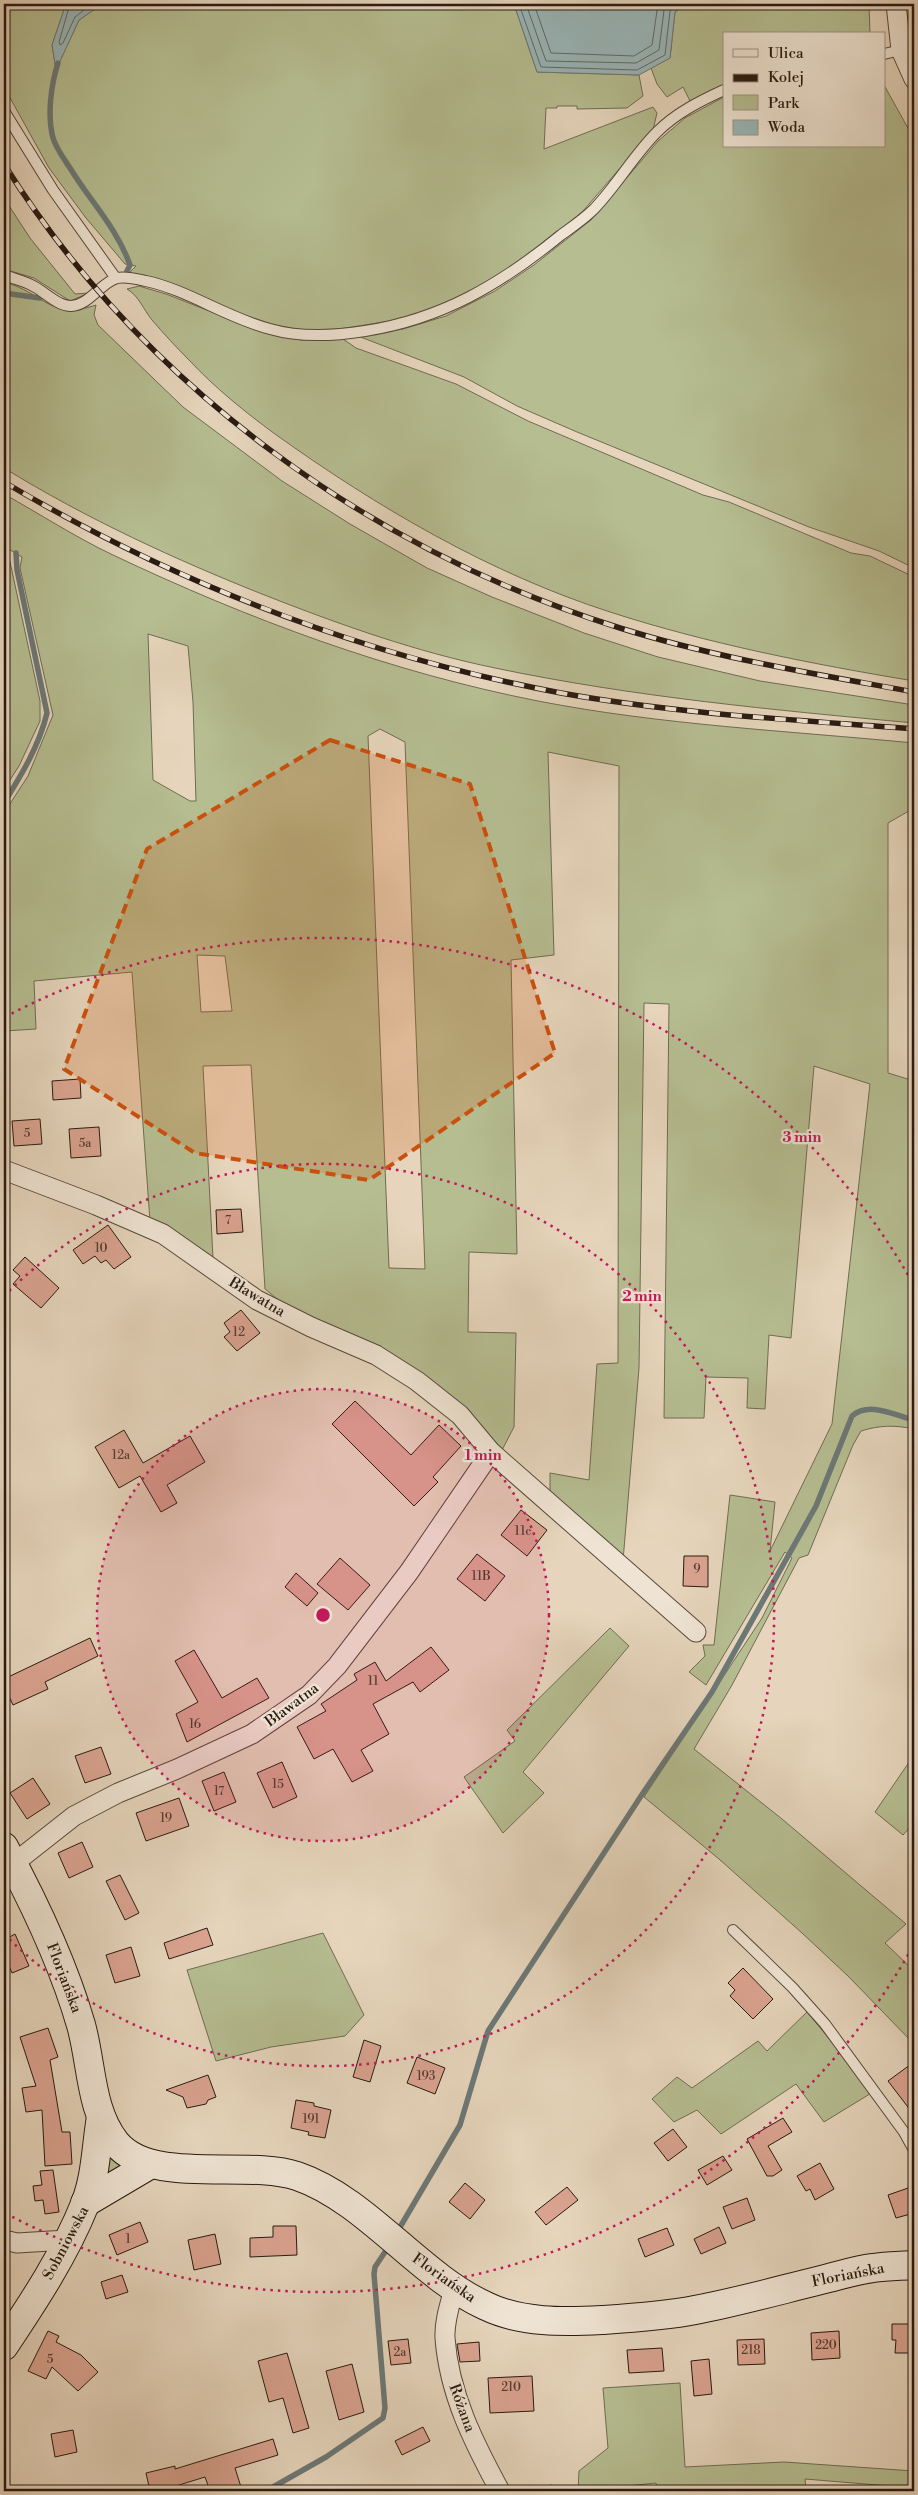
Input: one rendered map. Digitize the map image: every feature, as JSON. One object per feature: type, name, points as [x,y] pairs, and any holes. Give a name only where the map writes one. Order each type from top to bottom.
[{"type":"street","points":[[896,4],[893,52],[914,79]]},
{"type":"street","name":"Bławatna","points":[[4,1170],[96,1205],[162,1234],[257,1300],[311,1327],[376,1355],[417,1381],[460,1415],[491,1452],[696,1632]]},
{"type":"street","name":"Bławatna","points":[[8,1856],[74,1816],[118,1793],[177,1769],[252,1734],[309,1696],[337,1666],[409,1572],[491,1452]]},
{"type":"street","name":"Floriańska","points":[[8,1856],[35,1907],[65,1979],[81,2026],[101,2117],[109,2133],[122,2149],[138,2160],[159,2166],[254,2169],[298,2177],[339,2199],[454,2289],[501,2312],[533,2318],[581,2321],[694,2311],[870,2268],[914,2265]]},
{"type":"street","name":"Floriańska","points":[[86,2203],[94,2172],[101,2117]]},
{"type":"street","name":"Sobniowska","points":[[4,2346],[40,2290],[86,2203],[151,2164]]},
{"type":"street","points":[[4,2240],[17,2243],[67,2240]]},
{"type":"street","name":"Różana","points":[[454,2289],[444,2336],[453,2391],[478,2450],[500,2491]]},
{"type":"lane","points":[[4,275],[26,282],[60,304],[71,306],[86,301],[116,278],[140,280],[181,293],[217,311],[261,326],[293,334],[349,334],[412,322],[442,311],[485,289],[533,258],[593,210],[658,131],[694,104],[723,90]]},
{"type":"lane","points":[[4,111],[53,190],[115,277]]},
{"type":"lane","points":[[733,1930],[792,1987],[825,2024],[904,2132],[914,2150]]},
{"type":"highlighted area","points":[[330,740],[470,784],[555,1053],[369,1180],[195,1153],[64,1069],[147,849]]},
{"type":"green space","points":[[4,4],[66,4],[52,45],[56,69],[79,20],[102,4],[514,4],[537,72],[639,75],[643,96],[627,108],[577,109],[577,106],[557,106],[557,108],[546,108],[544,149],[653,107],[657,113],[653,130],[583,211],[524,260],[447,304],[397,320],[339,329],[302,330],[264,323],[131,274],[130,272],[136,266],[125,264],[86,218],[49,168],[4,87]]},
{"type":"green space","points":[[686,4],[869,4],[870,32],[723,32],[723,86],[690,101],[683,87],[667,97],[657,84],[651,68],[670,58],[675,12]]},
{"type":"green space","points":[[886,89],[914,139],[914,568],[879,551],[809,527],[577,432],[517,406],[464,377],[358,336],[403,329],[446,316],[495,291],[534,265],[591,220],[658,141],[685,118],[723,98],[723,148],[886,148]]},
{"type":"green space","points":[[4,198],[30,238],[75,294],[89,293],[70,301],[34,278],[4,269]]},
{"type":"green space","points":[[4,282],[29,292],[57,308],[68,310],[81,309],[96,305],[94,315],[98,325],[183,407],[282,481],[350,524],[427,568],[492,597],[584,633],[658,657],[760,681],[914,705],[914,723],[757,708],[652,695],[547,678],[466,662],[408,646],[323,617],[233,582],[132,538],[35,487],[4,468]]},
{"type":"green space","points":[[139,286],[166,294],[245,325],[301,340],[343,339],[356,348],[456,384],[528,421],[703,495],[729,502],[851,553],[870,556],[914,577],[914,681],[837,668],[685,634],[610,612],[565,596],[478,558],[435,536],[353,487],[275,434],[241,408],[179,350],[152,320],[135,295],[127,289]]},
{"type":"green space","points":[[4,494],[99,548],[216,601],[321,641],[428,675],[538,701],[631,716],[678,722],[914,743],[914,808],[888,823],[888,1073],[914,1081],[914,1429],[888,1426],[861,1431],[853,1445],[808,1555],[799,1558],[732,1685],[694,1749],[782,1819],[906,1924],[885,1943],[914,1971],[914,2044],[848,1976],[802,1933],[719,1859],[644,1797],[762,1618],[792,1558],[785,1552],[706,1685],[689,1672],[705,1656],[703,1645],[714,1645],[730,1495],[775,1502],[770,1551],[832,1424],[870,1084],[814,1066],[791,1338],[769,1335],[765,1409],[747,1408],[748,1378],[706,1377],[704,1418],[664,1418],[669,1004],[644,1003],[639,1368],[623,1561],[550,1493],[550,1473],[589,1480],[597,1364],[618,1363],[619,766],[548,752],[554,955],[511,960],[517,1254],[469,1252],[468,1332],[516,1333],[514,1427],[501,1452],[481,1431],[292,1311],[265,1289],[251,1065],[203,1066],[213,1258],[150,1221],[132,972],[34,981],[36,1029],[4,1031],[4,813],[28,776],[53,715],[20,568],[22,557],[7,548],[40,701],[40,721],[19,766],[4,789]],"holes":[[[148,634],[188,646],[193,702],[196,801],[190,801],[153,780]],[[380,729],[405,742],[425,1269],[389,1268],[368,736]],[[197,955],[225,956],[232,1011],[201,1012]]]},
{"type":"green space","points":[[610,1628],[629,1646],[523,1772],[544,1793],[503,1833],[464,1777],[515,1741],[507,1730]]},
{"type":"green space","points":[[914,1755],[914,1823],[903,1835],[875,1812]]},
{"type":"green space","points":[[323,1933],[364,2015],[345,2036],[271,2047],[216,2061],[187,1970]]},
{"type":"green space","points":[[807,2012],[873,2092],[824,2122],[796,2084],[721,2134],[697,2110],[674,2122],[652,2099],[677,2077],[692,2088],[758,2041],[767,2051]]},
{"type":"green space","points":[[105,2150],[122,2166],[106,2175]]},
{"type":"green space","points":[[680,2383],[685,2467],[784,2462],[914,2471],[914,2488],[805,2479],[806,2491],[657,2491],[656,2483],[578,2491],[579,2471],[608,2448],[603,2388]]},
{"type":"green space","points":[[552,2485],[553,2491],[511,2490]]},
{"type":"water","points":[[66,4],[102,4],[79,20],[56,70],[52,45]]},
{"type":"water","points":[[514,4],[686,4],[675,12],[670,58],[639,75],[537,72]]},
{"type":"building","points":[[80,1079],[81,1098],[53,1100],[52,1081]]},
{"type":"building","points":[[40,1119],[42,1144],[14,1146],[12,1121]]},
{"type":"building","points":[[99,1127],[101,1156],[71,1158],[69,1129]]},
{"type":"building","points":[[241,1209],[243,1232],[217,1234],[216,1210]]},
{"type":"building","points":[[108,1225],[131,1257],[114,1269],[106,1260],[101,1263],[95,1256],[83,1264],[73,1250]]},
{"type":"building","points":[[25,1257],[59,1288],[41,1308],[13,1284],[20,1276],[13,1270]]},
{"type":"building","points":[[241,1310],[260,1333],[237,1351],[224,1337],[230,1332],[224,1323]]},
{"type":"building","points":[[355,1401],[411,1455],[439,1425],[461,1446],[433,1477],[438,1482],[414,1506],[332,1424]]},
{"type":"building","points":[[124,1430],[143,1463],[190,1436],[205,1462],[167,1485],[177,1503],[161,1512],[140,1476],[119,1488],[95,1447]]},
{"type":"building","points":[[521,1510],[547,1530],[527,1556],[501,1535]]},
{"type":"building","points":[[477,1554],[505,1576],[485,1601],[457,1579]]},
{"type":"building","points":[[684,1556],[708,1556],[708,1587],[683,1586]]},
{"type":"building","points":[[340,1558],[370,1585],[348,1610],[317,1584]]},
{"type":"building","points":[[296,1573],[318,1593],[307,1606],[285,1587]]},
{"type":"building","points":[[90,1638],[98,1656],[45,1682],[48,1689],[13,1705],[4,1686],[4,1679]]},
{"type":"building","points":[[431,1647],[449,1670],[420,1692],[413,1682],[373,1704],[389,1734],[361,1750],[373,1771],[352,1782],[333,1749],[314,1759],[297,1727],[326,1711],[321,1704],[357,1680],[354,1674],[375,1662],[386,1681]]},
{"type":"building","points":[[194,1650],[222,1698],[257,1678],[269,1698],[187,1742],[176,1714],[198,1702],[175,1661]]},
{"type":"building","points":[[101,1747],[111,1774],[85,1783],[75,1756]]},
{"type":"building","points":[[282,1762],[297,1797],[273,1808],[257,1773]]},
{"type":"building","points":[[224,1772],[236,1802],[214,1811],[202,1781]]},
{"type":"building","points":[[33,1778],[50,1804],[27,1819],[10,1793]]},
{"type":"building","points":[[179,1798],[189,1826],[146,1841],[136,1813]]},
{"type":"building","points":[[82,1842],[93,1867],[69,1878],[58,1853]]},
{"type":"building","points":[[120,1875],[139,1913],[125,1920],[106,1881]]},
{"type":"building","points":[[207,1928],[213,1945],[169,1959],[164,1943]]},
{"type":"building","points":[[15,1934],[29,1966],[12,1973],[4,1954],[4,1940]]},
{"type":"building","points":[[131,1947],[140,1976],[115,1983],[106,1955]]},
{"type":"building","points":[[743,1968],[773,1999],[753,2019],[730,1996],[735,1990],[728,1983]]},
{"type":"building","points":[[48,2028],[58,2057],[50,2060],[62,2132],[70,2132],[72,2164],[45,2166],[42,2110],[26,2112],[22,2088],[36,2086],[20,2037]]},
{"type":"building","points":[[364,2040],[381,2046],[370,2082],[353,2077]]},
{"type":"building","points":[[417,2057],[445,2068],[435,2094],[407,2083]]},
{"type":"building","points":[[914,2062],[914,2115],[888,2081]]},
{"type":"building","points":[[208,2075],[216,2097],[208,2100],[206,2104],[187,2108],[183,2097],[166,2090]]},
{"type":"building","points":[[296,2100],[314,2103],[314,2106],[331,2110],[325,2138],[308,2135],[309,2132],[291,2128]]},
{"type":"building","points":[[783,2118],[792,2132],[768,2146],[782,2170],[773,2176],[767,2176],[747,2139]]},
{"type":"building","points":[[673,2129],[687,2147],[668,2161],[654,2143]]},
{"type":"building","points":[[723,2156],[732,2170],[707,2185],[698,2170]]},
{"type":"building","points":[[820,2163],[834,2189],[815,2200],[810,2189],[806,2191],[797,2176]]},
{"type":"building","points":[[53,2170],[59,2212],[45,2214],[43,2200],[35,2201],[33,2186],[42,2185],[40,2171]]},
{"type":"building","points":[[465,2183],[485,2200],[470,2219],[449,2202]]},
{"type":"building","points":[[914,2186],[914,2213],[896,2218],[888,2195]]},
{"type":"building","points":[[567,2187],[578,2200],[546,2225],[535,2212]]},
{"type":"building","points":[[747,2198],[755,2220],[732,2229],[723,2207]]},
{"type":"building","points":[[140,2222],[148,2242],[117,2255],[109,2235]]},
{"type":"building","points":[[273,2226],[296,2226],[297,2255],[250,2257],[250,2238],[273,2237]]},
{"type":"building","points":[[719,2227],[726,2243],[701,2254],[694,2239]]},
{"type":"building","points":[[667,2228],[674,2245],[645,2257],[638,2239]]},
{"type":"building","points":[[215,2234],[221,2264],[194,2270],[188,2240]]},
{"type":"building","points":[[122,2275],[128,2292],[106,2299],[101,2282]]},
{"type":"building","points":[[892,2324],[914,2324],[914,2351],[911,2351],[911,2353],[895,2353],[896,2340],[892,2340]]},
{"type":"building","points":[[48,2331],[59,2336],[56,2342],[81,2355],[98,2372],[78,2391],[52,2367],[46,2379],[28,2371]]},
{"type":"building","points":[[839,2331],[840,2358],[812,2360],[811,2333]]},
{"type":"building","points":[[408,2339],[411,2363],[391,2365],[388,2341]]},
{"type":"building","points":[[764,2339],[765,2364],[738,2365],[737,2340]]},
{"type":"building","points":[[479,2342],[480,2361],[460,2362],[457,2344]]},
{"type":"building","points":[[662,2348],[664,2371],[629,2373],[627,2350]]},
{"type":"building","points":[[287,2353],[309,2428],[293,2433],[283,2398],[269,2402],[258,2361]]},
{"type":"building","points":[[709,2359],[712,2394],[694,2396],[691,2361]]},
{"type":"building","points":[[352,2364],[364,2412],[339,2420],[326,2371]]},
{"type":"building","points":[[532,2376],[534,2411],[490,2413],[488,2378]]},
{"type":"building","points":[[423,2427],[430,2441],[402,2455],[395,2441]]},
{"type":"building","points":[[73,2430],[77,2452],[55,2457],[51,2434]]},
{"type":"building","points":[[273,2439],[278,2455],[235,2468],[241,2487],[228,2491],[210,2491],[205,2477],[179,2485],[180,2491],[150,2491],[146,2473],[175,2466],[175,2469]]},
{"type":"waterway","points":[[58,63],[53,81],[51,100],[50,120],[53,138],[63,157],[118,239],[130,265],[127,271]]},
{"type":"waterway","points":[[4,293],[40,298]]},
{"type":"waterway","points":[[4,803],[35,748],[47,713],[17,570],[16,553]]},
{"type":"waterway","points":[[396,2234],[460,2125],[488,2031],[643,1793],[712,1692],[816,1506],[852,1416],[859,1412],[874,1409],[914,1420]]},
{"type":"waterway","points":[[266,2491],[326,2457],[383,2418],[385,2408],[374,2274],[375,2267],[389,2246]]},
{"type":"railway","points":[[4,164],[60,245],[124,320],[195,388],[271,450],[352,506],[438,554],[527,595],[620,628],[729,657],[914,692]]},
{"type":"railway","points":[[4,482],[69,519],[136,553],[204,584],[344,637],[415,659],[561,693],[605,700],[738,716],[914,729]]}]
